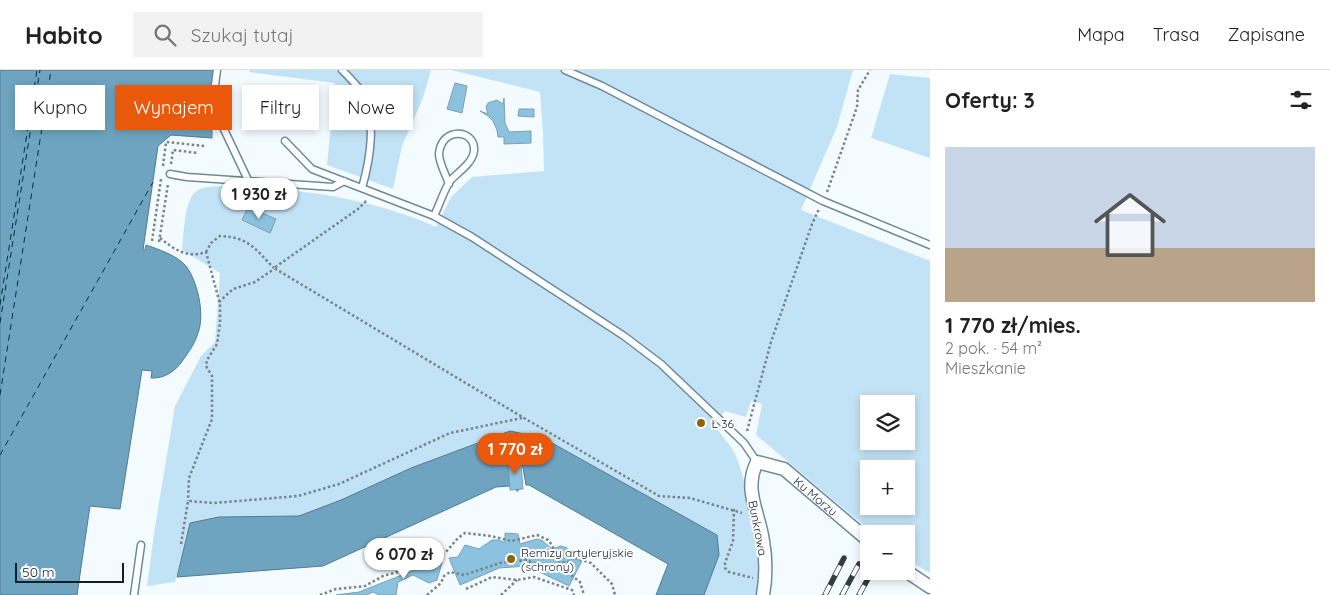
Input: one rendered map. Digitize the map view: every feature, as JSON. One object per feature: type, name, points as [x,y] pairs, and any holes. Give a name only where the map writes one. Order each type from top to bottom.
[{"type":"street","name":"Bunkrowa","points":[[757,462],[751,474],[750,487],[763,541],[763,595]]},
{"type":"street","name":"Ku Morzu","points":[[757,462],[784,469],[860,533]]},
{"type":"street","points":[[915,577],[930,588]]},
{"type":"lane","points":[[217,70],[215,85],[216,107],[221,123],[248,180]]},
{"type":"lane","points":[[342,70],[361,90],[368,109],[372,142],[368,168],[362,188]]},
{"type":"lane","points":[[564,70],[602,86],[822,201],[930,245]]},
{"type":"lane","points":[[434,216],[448,184],[471,160],[474,152],[474,145],[469,138],[455,133],[445,138],[439,156],[448,184]]},
{"type":"lane","points":[[285,141],[312,169],[434,216],[472,237],[624,336],[662,364],[744,443],[757,462]]},
{"type":"lane","points":[[170,174],[187,177],[333,187],[344,181]]},
{"type":"lane","points":[[134,595],[141,545]]},
{"type":"path","points":[[744,443],[771,342],[812,224],[832,181],[857,106],[858,90],[870,70]]},
{"type":"path","points":[[152,241],[166,142],[205,146]]},
{"type":"path","points":[[198,153],[173,150],[159,240],[183,254],[206,252]]},
{"type":"path","points":[[164,154],[172,155]]},
{"type":"path","points":[[219,302],[233,289],[255,282],[358,209],[374,193]]},
{"type":"path","points":[[155,221],[162,222]]},
{"type":"path","points":[[181,544],[190,478],[212,419],[212,376],[206,366],[207,360],[217,344],[220,323],[219,302],[206,252],[211,243],[220,236],[241,238],[251,245],[274,268],[524,418],[659,496],[690,498],[757,516]]},
{"type":"path","points":[[188,502],[214,503],[298,496],[339,484],[450,433],[524,418]]},
{"type":"path","points":[[734,509],[733,541],[725,568],[729,572],[764,582]]},
{"type":"path","points":[[320,595],[336,588],[365,586],[383,576],[416,567],[445,553],[458,538],[465,534],[491,536],[511,541],[537,535],[548,540],[560,562],[567,563],[573,558],[591,563],[612,584],[615,595]]},
{"type":"path","points":[[427,595],[441,584],[444,576],[450,572],[464,575],[500,563],[526,560],[551,570],[567,572],[580,582],[584,595]]},
{"type":"path","points":[[466,589],[492,577],[517,580],[534,577],[572,590],[574,595]]},
{"type":"path","points":[[501,595],[517,580]]},
{"type":"shaded area","points":[[0,70],[213,70],[212,85],[115,85],[115,130],[212,130],[212,138],[171,135],[158,146],[143,250],[145,250],[146,245],[173,256],[186,266],[194,281],[199,299],[201,317],[197,337],[180,364],[165,376],[151,378],[152,371],[142,370],[120,509],[90,506],[77,595],[0,595]]},
{"type":"shaded area","points":[[250,70],[431,70],[423,98],[413,121],[413,85],[335,85],[335,83],[249,72]]},
{"type":"shaded area","points":[[451,70],[853,70],[837,127],[801,210],[930,261],[930,573],[915,564],[915,525],[863,525],[756,435],[762,404],[751,401],[746,417],[725,411],[714,425],[734,452],[745,485],[758,566],[756,595],[704,595],[719,555],[510,431],[411,468],[341,500],[299,516],[219,517],[190,523],[175,582],[147,586],[175,406],[201,356],[215,342],[220,273],[182,250],[187,208],[193,194],[203,188],[220,186],[268,188],[317,194],[366,203],[436,227],[451,197],[472,177],[544,171],[540,92]]},
{"type":"shaded area","points":[[890,74],[930,78],[930,158],[871,138]]},
{"type":"shaded area","points":[[330,130],[409,130],[402,146],[393,189],[327,165]]},
{"type":"shaded area","points":[[510,431],[543,438],[717,535],[719,555],[704,595],[656,595],[668,564],[526,485],[522,462],[514,459],[508,465],[510,486],[496,487],[323,566],[177,577],[190,523],[219,517],[299,516],[341,500],[411,468]]},
{"type":"building","points":[[455,83],[467,86],[462,113],[447,109]]},
{"type":"building","points":[[504,98],[505,123],[509,132],[531,131],[531,143],[504,144],[504,137],[498,137],[493,121],[480,111],[488,114],[486,107],[488,103],[497,100],[503,104]]},
{"type":"building","points":[[519,109],[534,109],[534,117],[518,116]]},
{"type":"building","points":[[248,207],[276,219],[270,233],[242,220]]},
{"type":"building","points":[[514,459],[521,464],[523,489],[510,490],[508,464]]},
{"type":"building","name":"Remizy artyleryjskie (schrony)","points":[[505,533],[518,534],[520,544],[537,539],[543,541],[552,549],[561,546],[567,548],[572,558],[582,561],[569,586],[527,566],[499,568],[460,585],[449,558],[458,557],[465,545],[479,549],[492,540],[499,540],[505,543]]},
{"type":"building","points":[[440,560],[442,563],[437,580],[429,583],[413,575],[398,582],[396,595],[379,595],[373,592],[366,595],[336,595],[359,592]]},
{"type":"ferry route","points":[[0,305],[37,70]]},
{"type":"ferry route","points":[[0,323],[40,70]]},
{"type":"ferry route","points":[[0,395],[51,70]]},
{"type":"ferry route","points":[[0,455],[153,182]]},
{"type":"railway","points":[[825,595],[844,558]]},
{"type":"railway","points":[[842,595],[859,564]]},
{"type":"railway","points":[[859,595],[867,580]]},
{"type":"place","name":"Ł 36","points":[[701,423]]},
{"type":"place","name":"Remizy artyleryjskie (schrony)","points":[[511,559]]}]
